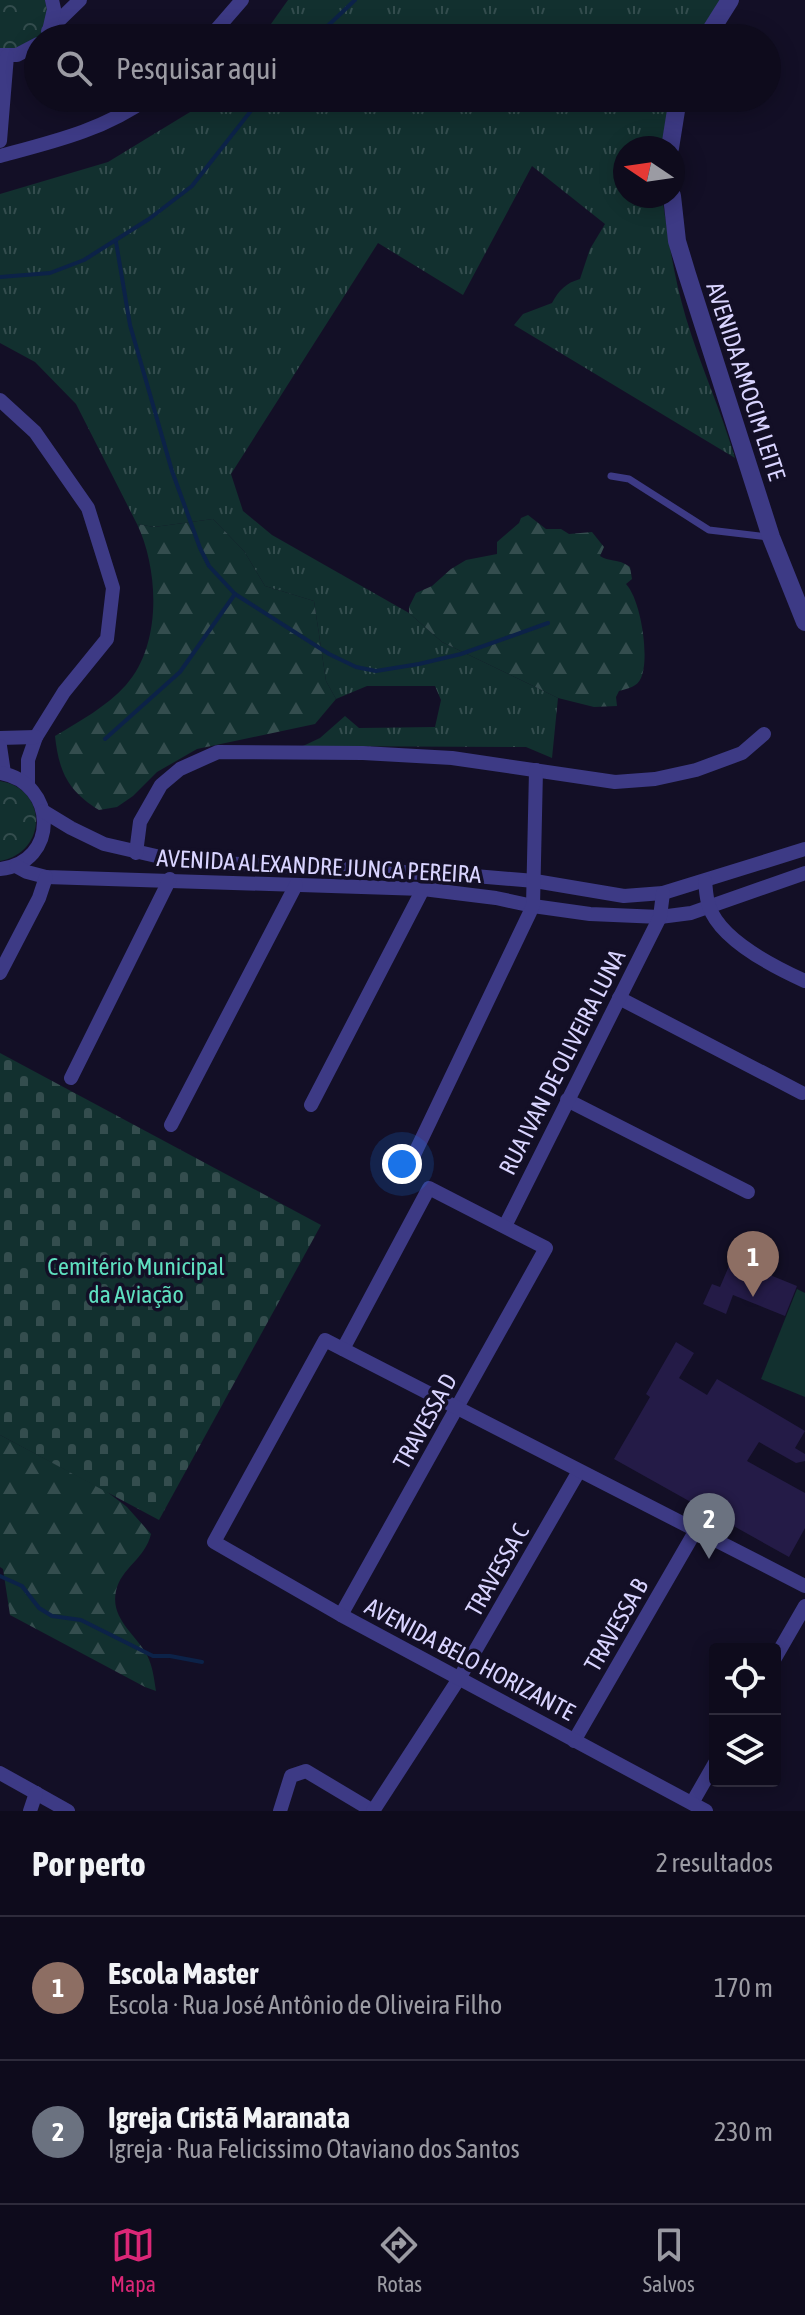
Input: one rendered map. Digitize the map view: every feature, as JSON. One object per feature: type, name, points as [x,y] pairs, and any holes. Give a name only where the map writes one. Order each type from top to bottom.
[{"type":"street","points":[[50,24],[52,0]]},
{"type":"street","points":[[56,24],[80,0]]},
{"type":"street","points":[[715,24],[730,0]]},
{"type":"street","points":[[221,24],[240,1]]},
{"type":"street","points":[[0,141],[4,55],[24,52]]},
{"type":"street","points":[[0,156],[56,141],[111,121],[125,112]]},
{"type":"street","points":[[672,136],[676,112]]},
{"type":"street","name":"AVENIDA AMOCIM LEITE","points":[[673,208],[677,241],[687,274],[771,537],[805,622]]},
{"type":"street","points":[[0,400],[35,432],[88,508],[113,588],[107,639],[64,692],[36,737],[28,760],[28,784]]},
{"type":"street","points":[[136,853],[140,822],[161,785],[180,769],[218,752],[363,753],[452,758],[615,782],[655,779],[696,770],[742,753],[764,734]]},
{"type":"street","points":[[0,738],[36,737]]},
{"type":"street","points":[[0,746],[2,773],[28,784],[40,801],[44,821],[39,843],[25,860],[16,866],[0,869]]},
{"type":"street","points":[[413,1157],[533,906],[536,770]]},
{"type":"street","name":"AVENIDA ALEXANDRE JUNCA PEREIRA","points":[[43,811],[104,844],[178,861],[257,863],[535,881],[624,896],[663,893],[805,849]]},
{"type":"street","name":"AVENIDA ALEXANDRE JUNCA PEREIRA","points":[[16,866],[46,877],[423,889],[590,914],[660,917],[691,913],[805,873]]},
{"type":"street","points":[[0,973],[39,898],[46,877]]},
{"type":"street","points":[[71,1078],[170,879]]},
{"type":"street","points":[[705,881],[709,907],[737,942],[766,963],[805,981]]},
{"type":"street","points":[[171,1125],[296,885]]},
{"type":"street","points":[[311,1105],[423,889]]},
{"type":"street","name":"RUA IVAN DE OLIVEIRA LUNA","points":[[505,1226],[660,917],[663,893]]},
{"type":"street","points":[[619,998],[802,1093]]},
{"type":"street","points":[[567,1100],[748,1192]]},
{"type":"street","points":[[505,1226],[429,1188],[343,1349],[456,1410],[805,1586]]},
{"type":"street","name":"TRAVESSA D","points":[[341,1615],[546,1248],[505,1226]]},
{"type":"street","name":"AVENIDA BELO HORIZANTE","points":[[343,1349],[325,1340],[214,1542],[341,1615],[706,1811]]},
{"type":"street","name":"TRAVESSA C","points":[[373,1811],[460,1677],[579,1471]]},
{"type":"street","name":"TRAVESSA B","points":[[574,1741],[696,1530]]},
{"type":"street","points":[[781,1648],[805,1606]]},
{"type":"street","points":[[280,1811],[291,1776],[306,1771],[373,1811]]},
{"type":"street","points":[[0,1773],[68,1811]]},
{"type":"street","points":[[692,1803],[709,1773]]},
{"type":"street","points":[[30,1811],[36,1793]]},
{"type":"lane","points":[[611,476],[629,479],[709,530],[771,537]]},
{"type":"green space","points":[[0,0],[45,0],[46,24],[24,24],[24,45],[0,50]]},
{"type":"green space","points":[[288,0],[724,0],[709,24],[271,24]]},
{"type":"green space","points":[[190,112],[669,112],[664,136],[613,136],[613,208],[664,208],[682,303],[735,458],[514,325],[523,314],[552,303],[563,288],[580,279],[590,249],[605,224],[532,166],[463,295],[378,243],[231,474],[243,511],[272,535],[409,613],[442,642],[558,698],[552,758],[526,747],[303,746],[320,738],[345,716],[359,728],[435,727],[441,700],[435,686],[367,686],[336,699],[326,681],[314,601],[265,586],[244,551],[213,519],[154,527],[137,524],[76,404],[35,362],[0,343],[0,194],[108,162]]},
{"type":"green space","points":[[528,515],[546,529],[561,529],[569,534],[592,532],[604,547],[600,556],[630,567],[632,579],[626,584],[640,616],[644,669],[637,683],[619,691],[617,706],[594,707],[558,698],[442,642],[409,613],[416,593],[432,586],[466,560],[497,554],[497,542]]},
{"type":"green space","points":[[213,519],[244,551],[265,586],[314,601],[326,681],[336,699],[315,724],[197,749],[157,772],[117,807],[99,810],[88,803],[67,779],[59,760],[55,736],[118,693],[138,668],[146,649],[151,629],[153,585],[150,563],[137,524],[154,527]]},
{"type":"green space","points":[[0,781],[16,786],[27,796],[34,807],[36,821],[34,834],[27,846],[16,855],[0,861]]},
{"type":"green space","name":"Cemitério Municipal da Aviação","points":[[0,1053],[321,1225],[159,1520],[0,1435]]},
{"type":"green space","points":[[797,1289],[805,1293],[805,1397],[761,1379]]},
{"type":"green space","points":[[0,1435],[106,1491],[127,1507],[151,1534],[144,1550],[119,1583],[115,1601],[120,1618],[147,1655],[156,1691],[10,1615],[3,1569],[0,1567]]},
{"type":"building","points":[[748,1255],[759,1260],[755,1269],[797,1286],[785,1316],[733,1295],[726,1314],[703,1304],[712,1284],[720,1287],[732,1259],[744,1264]]},
{"type":"building","points":[[676,1342],[694,1353],[679,1378],[707,1395],[717,1379],[805,1431],[795,1448],[805,1454],[805,1461],[796,1463],[759,1442],[747,1461],[805,1493],[805,1528],[789,1557],[614,1459],[650,1397],[646,1394]]},
{"type":"waterway","points":[[330,24],[355,0]]},
{"type":"waterway","points":[[0,277],[50,273],[84,260],[149,219],[192,186],[250,112]]},
{"type":"waterway","points":[[116,242],[130,325],[172,471],[209,566],[235,594],[329,654],[356,667],[376,671],[461,654],[548,623]]},
{"type":"waterway","points":[[105,739],[180,672],[235,594]]},
{"type":"waterway","points":[[0,1576],[22,1586],[39,1608],[52,1616],[81,1620],[153,1656],[202,1662]]},
{"type":"place","name":"Escola Master","points":[[753,1297]]},
{"type":"place","name":"Igreja Cristã Maranata","points":[[709,1559]]}]
